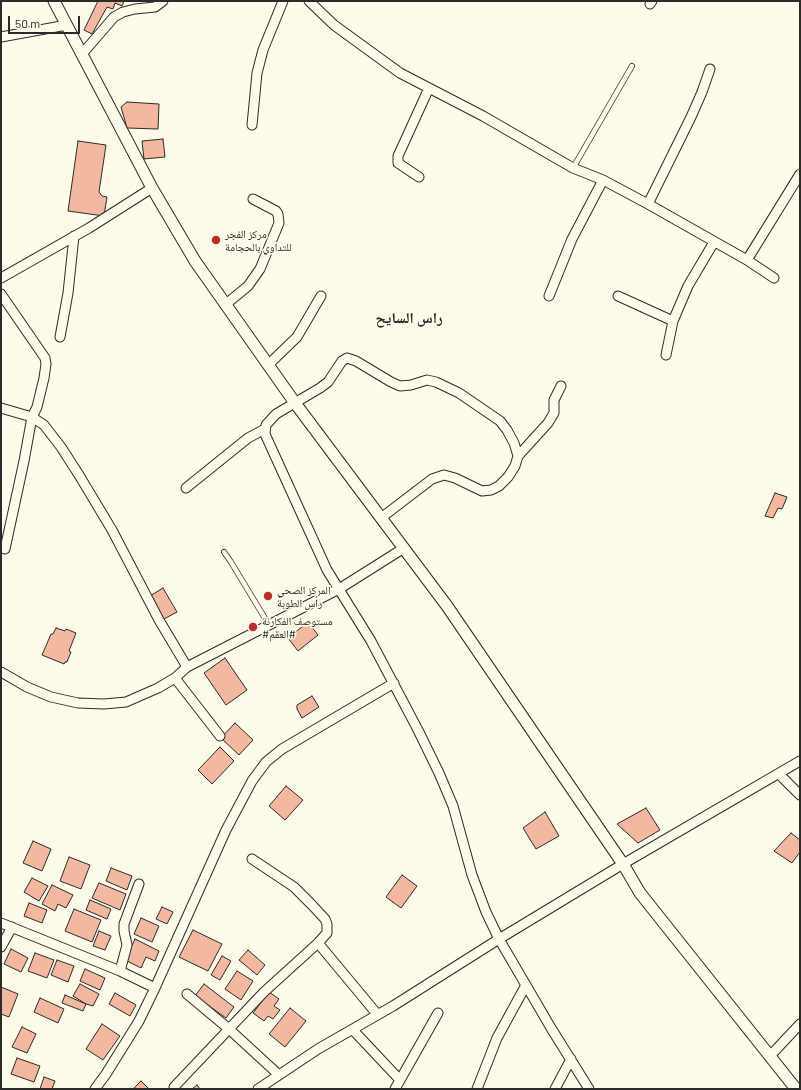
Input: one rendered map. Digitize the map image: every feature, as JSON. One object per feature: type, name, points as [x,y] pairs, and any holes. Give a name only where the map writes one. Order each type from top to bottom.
[{"type":"street","points":[[54,1],[152,188],[190,252],[225,305],[295,403],[382,518],[460,625],[623,864],[640,893],[796,1089]]},
{"type":"street","points":[[82,54],[114,16],[129,10],[155,7],[163,1]]},
{"type":"street","points":[[252,125],[262,50],[283,1]]},
{"type":"street","points":[[309,1],[334,25],[400,73],[483,116],[573,168],[603,180],[648,204],[747,260],[774,278]]},
{"type":"street","points":[[1,37],[67,26]]},
{"type":"street","points":[[648,204],[702,92],[710,69]]},
{"type":"street","points":[[419,177],[398,163],[398,156],[429,88]]},
{"type":"street","points":[[747,260],[800,174]]},
{"type":"street","points":[[549,296],[572,239],[603,180]]},
{"type":"street","points":[[1,278],[74,236],[152,188]]},
{"type":"street","points":[[225,305],[248,286],[260,269],[280,223],[276,211],[253,199]]},
{"type":"street","points":[[60,336],[68,293],[74,236]]},
{"type":"street","points":[[666,355],[673,321],[688,286],[714,242]]},
{"type":"street","points":[[1,294],[45,358],[46,364],[44,378],[32,417],[5,549]]},
{"type":"street","points":[[268,365],[297,337],[321,296]]},
{"type":"street","points":[[618,296],[673,321]]},
{"type":"street","points":[[518,456],[514,443],[500,421],[459,393],[436,382],[427,380],[400,386],[350,358],[342,361],[328,382],[276,414],[266,425],[265,429],[265,434],[270,446],[328,570],[371,641],[394,683],[418,730],[453,806],[472,875],[486,912],[499,939],[589,1089]]},
{"type":"street","points":[[382,518],[432,479],[444,475],[455,478],[482,491],[491,490],[499,486],[508,477],[515,466],[518,456],[548,424],[554,412],[554,400],[561,386]]},
{"type":"street","points":[[1,408],[32,417],[44,425],[61,447],[112,530],[159,620],[186,667]]},
{"type":"street","points":[[186,488],[248,438],[265,429]]},
{"type":"street","points":[[1,672],[27,687],[51,697],[78,703],[104,704],[126,702],[158,688],[174,678],[186,667],[339,589],[404,548]]},
{"type":"street","points":[[174,678],[220,736]]},
{"type":"street","points":[[95,1089],[139,1021],[226,830],[252,781],[266,762],[282,749],[394,683]]},
{"type":"street","points":[[258,1089],[318,1049],[393,1006],[499,939],[623,864],[800,761]]},
{"type":"street","points":[[779,774],[800,795]]},
{"type":"street","points":[[174,1087],[278,978],[318,943],[327,933],[328,924],[325,919],[294,887],[252,859]]},
{"type":"street","points":[[120,972],[127,945],[124,924],[140,884]]},
{"type":"street","points":[[1,923],[155,988]]},
{"type":"street","points":[[1,947],[12,927]]},
{"type":"street","points":[[318,943],[377,1014]]},
{"type":"street","points":[[477,1089],[497,1038],[526,985]]},
{"type":"street","points":[[187,994],[229,1029],[279,1075]]},
{"type":"street","points":[[395,1089],[438,1013]]},
{"type":"street","points":[[770,1056],[800,1024]]},
{"type":"street","points":[[353,1030],[400,1080]]},
{"type":"street","points":[[555,1089],[571,1059]]},
{"type":"lane","points":[[573,168],[632,66]]},
{"type":"lane","points":[[224,552],[269,625]]},
{"type":"building","points":[[98,1],[124,1],[122,6],[115,3],[113,9],[107,7],[92,34],[84,30]]},
{"type":"building","points":[[127,102],[159,104],[158,129],[127,128],[121,107]]},
{"type":"building","points":[[163,139],[165,157],[144,159],[142,141]]},
{"type":"building","points":[[78,141],[106,145],[99,192],[102,196],[107,197],[104,216],[68,211]]},
{"type":"building","points":[[775,493],[787,497],[782,509],[778,508],[773,518],[765,516]]},
{"type":"building","points":[[163,588],[177,612],[164,619],[150,596]]},
{"type":"building","points":[[308,622],[318,635],[298,651],[288,638]]},
{"type":"building","points":[[56,628],[65,631],[66,629],[76,633],[69,651],[71,652],[67,662],[64,664],[42,655],[51,634],[53,634]]},
{"type":"building","points":[[225,658],[247,690],[226,705],[204,673]]},
{"type":"building","points":[[312,696],[319,707],[302,718],[297,709],[297,705]]},
{"type":"building","points":[[235,723],[253,740],[239,755],[221,738]]},
{"type":"building","points":[[220,747],[234,761],[212,784],[198,770]]},
{"type":"building","points":[[286,786],[303,800],[285,820],[269,806]]},
{"type":"building","points":[[646,808],[660,830],[638,843],[617,824]]},
{"type":"building","points":[[545,812],[559,836],[536,849],[523,828]]},
{"type":"building","points":[[791,833],[800,840],[800,852],[792,863],[774,851]]},
{"type":"building","points":[[33,841],[51,849],[42,871],[23,863]]},
{"type":"building","points":[[69,857],[90,865],[81,889],[60,881]]},
{"type":"building","points":[[111,868],[132,876],[127,890],[106,881]]},
{"type":"building","points":[[402,875],[417,886],[401,908],[386,897]]},
{"type":"building","points":[[32,878],[48,886],[39,901],[24,892]]},
{"type":"building","points":[[99,883],[126,894],[120,910],[92,898]]},
{"type":"building","points":[[52,885],[73,895],[66,908],[58,904],[55,911],[42,904]]},
{"type":"building","points":[[90,900],[111,909],[107,919],[86,910]]},
{"type":"building","points":[[29,903],[47,910],[42,923],[24,916]]},
{"type":"building","points":[[162,907],[173,912],[167,924],[156,919]]},
{"type":"building","points":[[74,909],[101,920],[92,942],[65,931]]},
{"type":"building","points":[[141,918],[159,926],[152,942],[134,934]]},
{"type":"building","points":[[193,930],[222,944],[208,971],[179,957]]},
{"type":"building","points":[[99,931],[111,936],[105,950],[93,946]]},
{"type":"building","points":[[135,939],[159,951],[155,961],[146,957],[141,968],[125,960]]},
{"type":"building","points":[[11,949],[28,958],[21,972],[4,964]]},
{"type":"building","points":[[248,950],[265,965],[257,975],[239,960]]},
{"type":"building","points":[[35,953],[54,960],[47,978],[28,971]]},
{"type":"building","points":[[222,956],[231,961],[220,980],[211,975]]},
{"type":"building","points":[[57,960],[74,966],[68,982],[51,975]]},
{"type":"building","points":[[85,969],[105,978],[100,990],[80,981]]},
{"type":"building","points":[[237,971],[253,981],[241,1000],[225,989]]},
{"type":"building","points":[[80,984],[99,994],[93,1006],[86,1004],[73,996]]},
{"type":"building","points":[[204,984],[234,1007],[226,1018],[195,996]]},
{"type":"building","points":[[1,987],[18,994],[9,1017],[1,1014]]},
{"type":"building","points":[[269,992],[279,999],[274,1006],[280,1010],[273,1019],[268,1016],[264,1021],[253,1013]]},
{"type":"building","points":[[115,993],[136,1005],[130,1016],[109,1004]]},
{"type":"building","points":[[65,995],[86,1004],[83,1011],[62,1003]]},
{"type":"building","points":[[40,998],[64,1009],[58,1023],[34,1012]]},
{"type":"building","points":[[290,1008],[306,1021],[285,1047],[269,1034]]},
{"type":"building","points":[[102,1024],[120,1036],[103,1060],[86,1049]]},
{"type":"building","points":[[22,1027],[36,1034],[27,1053],[12,1047]]},
{"type":"building","points":[[17,1058],[40,1066],[34,1082],[11,1074]]},
{"type":"building","points":[[44,1077],[55,1081],[52,1089],[40,1089]]},
{"type":"building","points":[[141,1081],[149,1089],[133,1089]]},
{"type":"building","points":[[197,1085],[200,1089],[192,1089]]},
{"type":"place","name":"مركز الفجر للتداوي بالحجامة","points":[[216,240]]},
{"type":"place","name":"المركز الصحي رأس الطوبة","points":[[268,596]]},
{"type":"place","name":"مستوصف الفكارنة #العقم#","points":[[253,627]]},
{"type":"district","name":"راس السايح","points":[[409,318]]}]
